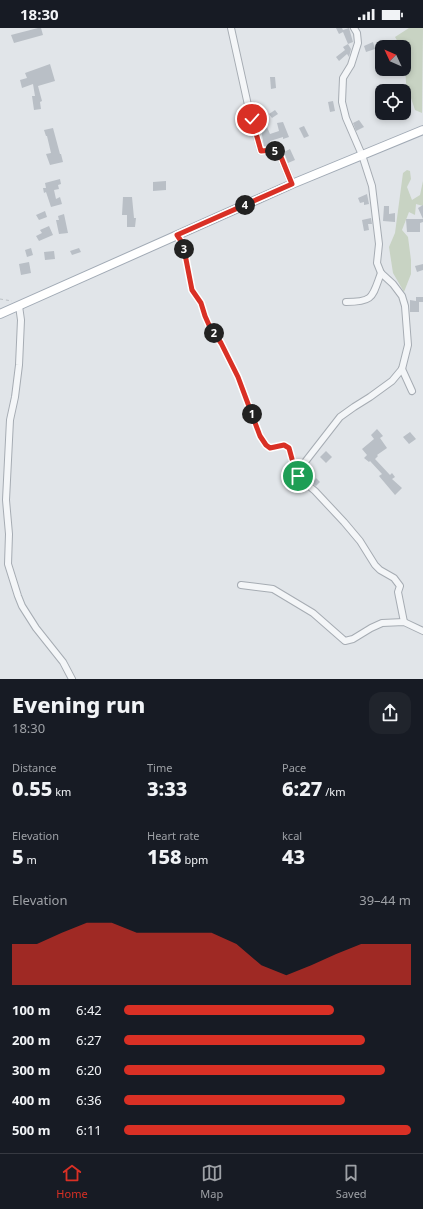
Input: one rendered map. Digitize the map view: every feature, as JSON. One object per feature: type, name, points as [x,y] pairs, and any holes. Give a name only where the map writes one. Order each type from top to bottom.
[{"type":"main road","points":[[0,314],[292,184],[423,130]]},
{"type":"street","points":[[231,28],[248,105],[261,151],[274,150],[279,152],[292,184]]},
{"type":"street","points":[[354,28],[357,33],[358,43],[351,65],[343,78],[342,102],[346,118],[362,155],[372,186],[379,244],[377,263],[380,273],[398,290],[405,306],[408,346],[402,369],[387,385],[340,417],[298,471],[298,476],[316,491],[348,527],[360,541],[375,565],[380,570],[394,578],[400,586],[398,592],[404,622]]},
{"type":"street","points":[[346,302],[361,302],[368,300],[373,294],[380,273]]},
{"type":"street","points":[[19,306],[21,320],[19,365],[10,420],[6,500],[9,534],[8,564],[22,606],[36,628],[63,662],[72,679]]},
{"type":"street","points":[[402,369],[412,391]]},
{"type":"street","points":[[241,585],[273,589],[313,613],[345,641],[353,639],[371,628],[382,624],[404,622],[423,631]]},
{"type":"path","points":[[177,235],[183,244],[192,290],[201,303],[207,320],[221,343],[238,377],[260,436],[270,448],[284,445],[289,448],[292,459],[298,471]]},
{"type":"green space","points":[[409,28],[423,28],[422,113],[415,110],[411,98],[411,84],[406,83],[406,76],[411,76],[411,40],[397,40],[395,37]]},
{"type":"green space","points":[[407,170],[410,171],[411,179],[407,187],[412,200],[420,195],[423,181],[423,206],[416,204],[415,215],[409,212],[402,230],[408,237],[411,260],[411,274],[404,292],[393,273],[389,247],[395,233],[403,173]]},
{"type":"building","points":[[41,28],[43,35],[14,43],[11,35]]},
{"type":"building","points":[[336,28],[342,28],[343,30],[349,28],[353,42],[348,44],[343,32],[339,34]]},
{"type":"building","points":[[373,42],[375,49],[366,52],[364,46]]},
{"type":"building","points":[[348,44],[351,49],[349,57],[347,54],[339,61],[336,57],[345,50],[343,47]]},
{"type":"building","points":[[50,64],[55,81],[38,86],[42,101],[40,102],[41,109],[34,110],[32,96],[35,96],[33,84],[22,88],[20,80],[27,78],[25,73]]},
{"type":"building","points":[[270,77],[275,77],[276,88],[271,89]]},
{"type":"building","points":[[333,101],[335,111],[330,112],[328,102]]},
{"type":"building","points":[[263,107],[266,117],[259,119],[256,109]]},
{"type":"building","points":[[275,110],[278,114],[272,118],[269,114]]},
{"type":"building","points":[[359,120],[364,127],[356,131],[353,123]]},
{"type":"building","points":[[283,122],[289,137],[283,139],[283,137],[270,141],[271,146],[264,146],[261,130],[267,127],[270,134],[279,131],[277,123]]},
{"type":"building","points":[[304,126],[309,136],[304,138],[299,128]]},
{"type":"building","points":[[53,128],[63,162],[50,165],[46,154],[51,153],[44,130]]},
{"type":"building","points":[[290,149],[295,160],[288,163],[284,152]]},
{"type":"building","points":[[60,179],[61,184],[58,185],[59,189],[54,190],[56,199],[60,197],[62,204],[51,207],[46,192],[44,193],[43,188],[46,188],[45,183]]},
{"type":"building","points":[[166,181],[166,190],[153,191],[153,182]]},
{"type":"building","points":[[367,194],[369,204],[364,205],[364,202],[360,203],[358,198]]},
{"type":"building","points":[[123,197],[132,197],[134,218],[136,218],[135,227],[127,227],[127,215],[122,215]]},
{"type":"building","points":[[423,205],[423,219],[418,208]]},
{"type":"building","points":[[384,206],[389,206],[389,214],[395,213],[395,222],[383,221]]},
{"type":"building","points":[[45,211],[47,217],[39,220],[36,215]]},
{"type":"building","points":[[64,214],[68,233],[59,234],[56,220],[59,220],[58,216]]},
{"type":"building","points":[[371,218],[372,224],[368,224],[369,230],[364,231],[362,220]]},
{"type":"building","points":[[406,219],[423,219],[423,222],[420,223],[420,232],[407,232]]},
{"type":"building","points":[[49,226],[53,235],[39,241],[36,236],[42,233],[40,230]]},
{"type":"building","points":[[31,248],[33,255],[27,257],[25,250]]},
{"type":"building","points":[[79,248],[81,252],[72,255],[70,251]]},
{"type":"building","points":[[54,251],[55,259],[45,260],[44,252]]},
{"type":"building","points":[[29,262],[31,273],[21,275],[19,264]]},
{"type":"building","points":[[423,264],[423,270],[417,272],[415,266]]},
{"type":"building","points":[[416,297],[423,297],[423,302],[419,302],[419,312],[410,312],[410,300],[416,301]]},
{"type":"building","points":[[377,429],[383,436],[380,438],[387,448],[377,455],[378,456],[375,459],[390,475],[392,473],[395,477],[392,479],[402,488],[395,495],[379,476],[382,474],[370,461],[369,462],[364,458],[367,455],[362,449],[374,439],[371,435]]},
{"type":"building","points":[[410,432],[416,439],[409,444],[403,437]]},
{"type":"building","points":[[326,451],[332,457],[326,463],[320,457]]},
{"type":"building","points":[[316,478],[320,482],[316,486],[310,481],[313,479],[315,480]]},
{"type":"route","points":[[252,119],[261,151],[274,150],[279,152],[292,184],[177,235],[183,244],[192,290],[201,303],[209,325],[221,343],[238,377],[260,436],[270,448],[284,445],[289,448],[292,459],[298,471],[298,476]]}]
